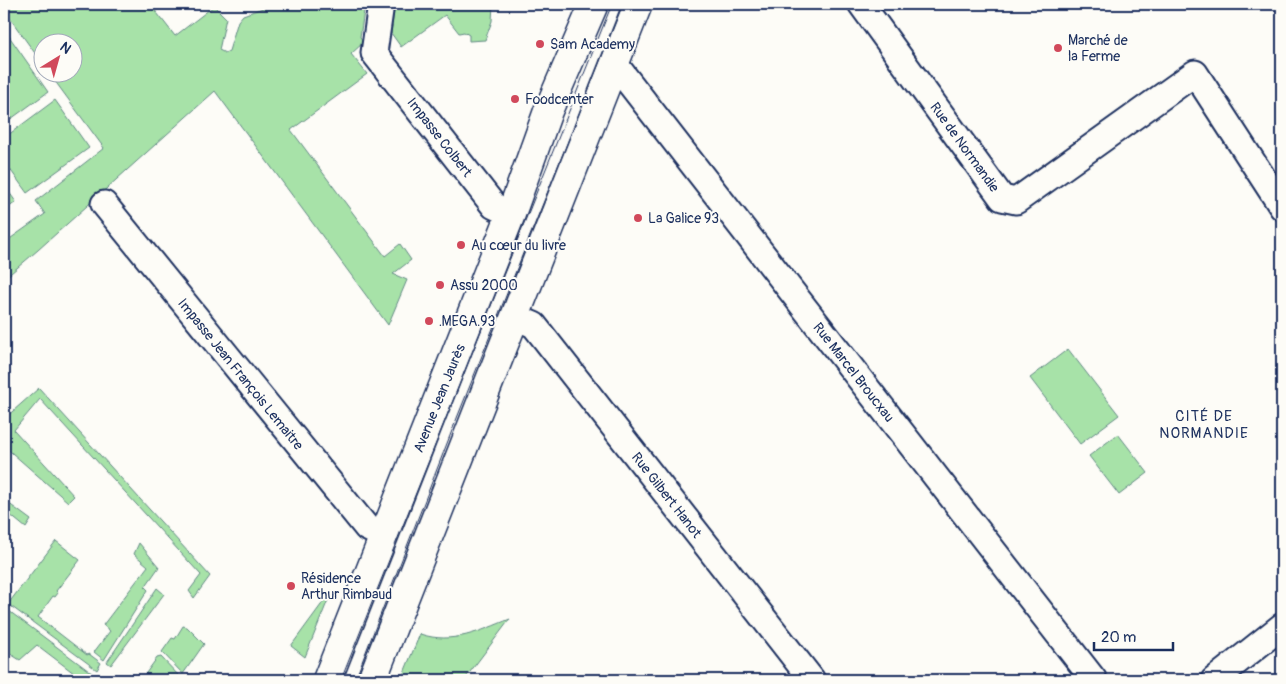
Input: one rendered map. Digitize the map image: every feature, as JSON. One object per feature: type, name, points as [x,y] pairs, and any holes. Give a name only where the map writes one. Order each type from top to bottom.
[{"type":"street","name":"Impasse Colbert","points":[[380,4],[374,53],[494,206],[511,214]]},
{"type":"street","name":"Avenue Jean Jaurès","points":[[327,680],[511,214],[548,111],[594,4]]},
{"type":"street","points":[[372,680],[638,4]]},
{"type":"street","name":"Rue de Normandie","points":[[861,4],[1002,198],[1016,201],[1195,73],[1282,207]]},
{"type":"street","name":"Rue Marcel Broucxau","points":[[614,63],[1094,680]]},
{"type":"street","name":"Impasse Jean François Lemaitre","points":[[104,204],[361,521],[367,528],[384,536]]},
{"type":"street","name":"Rue Gilbert Hanot","points":[[515,317],[534,325],[812,680]]},
{"type":"street","points":[[1214,680],[1282,626]]},
{"type":"green space","points":[[4,4],[150,4],[175,36],[214,6],[226,18],[219,50],[225,53],[229,51],[238,21],[243,15],[274,4],[365,4],[360,37],[364,42],[351,54],[367,74],[291,130],[385,256],[400,244],[411,260],[393,274],[407,280],[388,325],[215,91],[4,279],[4,243],[45,214],[36,201],[104,148],[56,82],[82,82],[82,32],[32,32],[32,49],[4,10]]},
{"type":"green space","points":[[395,4],[493,4],[492,21],[485,40],[469,41],[469,35],[464,32],[459,33],[445,15],[401,47],[391,33]]},
{"type":"green space","points":[[4,29],[32,69],[32,82],[41,82],[48,92],[4,124]]},
{"type":"green space","points":[[55,100],[89,148],[27,193],[4,161],[4,138]]},
{"type":"green space","points":[[4,185],[16,202],[4,211]]},
{"type":"green space","points":[[1068,349],[1119,415],[1080,444],[1030,378]]},
{"type":"green space","points":[[39,388],[210,576],[194,598],[189,591],[201,575],[40,399],[14,430],[74,496],[68,502],[4,446],[4,419]]},
{"type":"green space","points":[[1118,434],[1148,473],[1119,495],[1089,456]]},
{"type":"green space","points":[[4,500],[31,520],[26,528],[4,510]]},
{"type":"green space","points":[[56,541],[80,560],[56,591],[58,593],[55,597],[53,596],[38,617],[87,655],[89,654],[101,663],[97,670],[8,604]]},
{"type":"green space","points":[[139,543],[159,567],[145,587],[148,590],[104,660],[94,652],[110,631],[103,625],[148,566],[134,554]]},
{"type":"green space","points":[[157,588],[164,594],[111,665],[107,662]]},
{"type":"green space","points":[[332,590],[305,657],[291,646]]},
{"type":"green space","points":[[5,608],[101,680],[83,680],[37,645],[20,660],[4,650]]},
{"type":"green space","points":[[510,619],[464,680],[401,680],[420,634],[432,637],[455,637],[477,632]]},
{"type":"green space","points":[[183,626],[187,627],[204,644],[183,674],[162,652],[172,638],[175,639]]},
{"type":"green space","points":[[161,657],[180,677],[178,680],[141,680],[157,658]]},
{"type":"tram line","points":[[341,680],[612,4]]},
{"type":"tram line","points":[[355,680],[453,428],[623,4]]},
{"type":"place","name":"Sam Academy","points":[[540,44]]},
{"type":"place","name":"Marché de la Ferme","points":[[1058,48]]},
{"type":"place","name":"Foodcenter","points":[[515,99]]},
{"type":"place","name":"La Galice 93","points":[[638,218]]},
{"type":"place","name":"Au cœur du livre","points":[[461,245]]},
{"type":"place","name":"Assu 2000","points":[[440,285]]},
{"type":"place","name":".MEGA.93","points":[[429,321]]},
{"type":"place","name":"Résidence Arthur Rimbaud","points":[[291,586]]},
{"type":"district","name":"CITÉ DE NORMANDIE","points":[[1204,424]]}]
